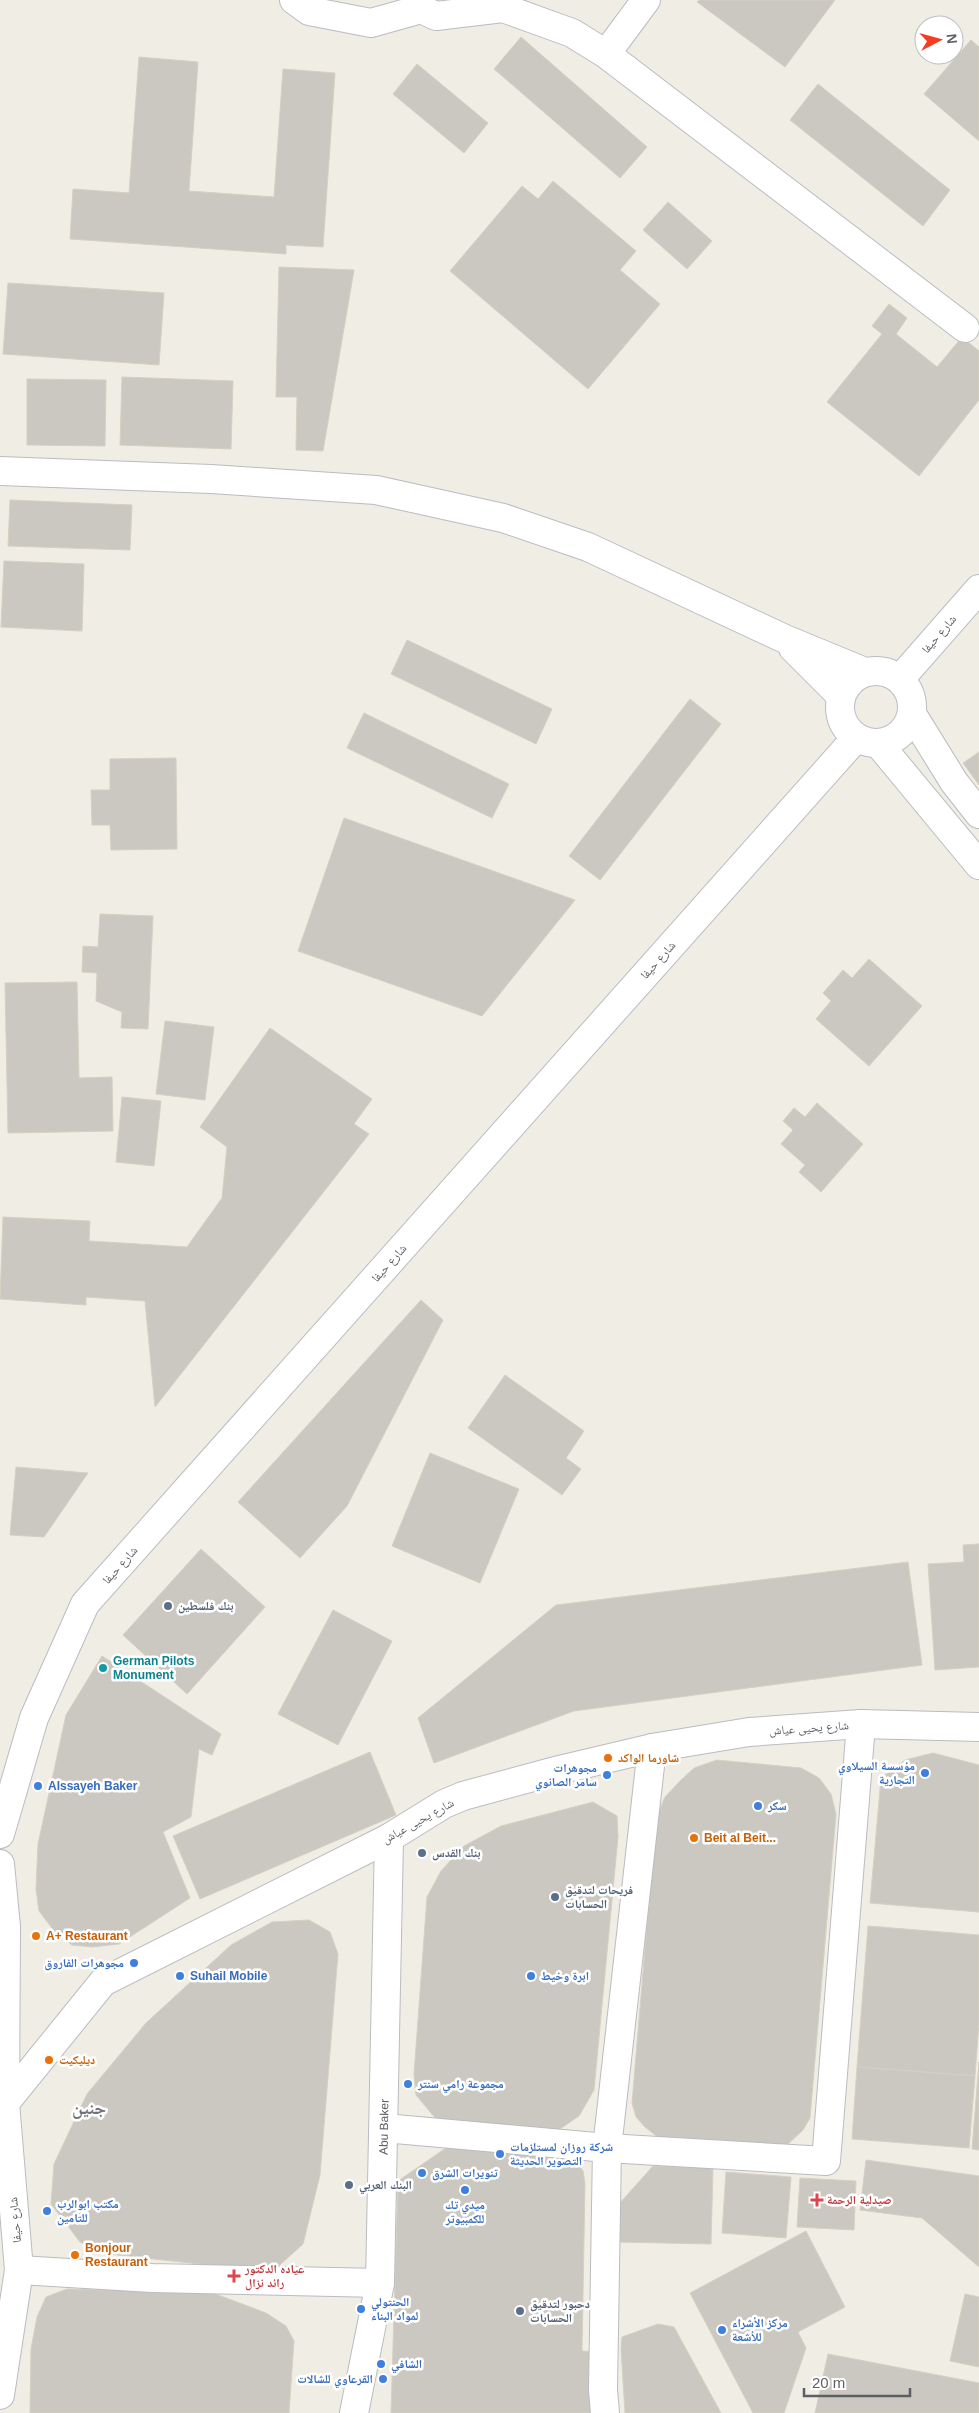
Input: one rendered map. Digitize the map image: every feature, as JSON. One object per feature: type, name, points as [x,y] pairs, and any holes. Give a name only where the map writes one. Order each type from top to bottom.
[{"type":"street","points":[[294,0],[309,11],[371,23],[421,9],[436,16],[503,8],[572,33],[606,54],[965,328]]},
{"type":"street","points":[[606,54],[646,0]]},
{"type":"street","points":[[0,471],[212,479],[376,490],[503,518],[588,547],[785,640],[865,672]]},
{"type":"street","name":"شارع حيفا","points":[[900,679],[979,589]]},
{"type":"street","points":[[785,640],[841,696]]},
{"type":"street","points":[[979,814],[950,776],[912,714],[908,689],[900,679],[890,673],[877,670],[865,672],[853,678],[845,686],[839,708],[842,720],[848,730],[867,740],[979,865]]},
{"type":"street","points":[[867,740],[890,740],[907,726],[912,714]]},
{"type":"street","name":"شارع حيفا","points":[[0,1834],[34,1718],[85,1604],[867,740]]},
{"type":"street","points":[[384,2128],[607,2148],[826,2161],[861,1724]]},
{"type":"street","name":"شارع يحيى عياش","points":[[2,2104],[103,1982],[389,1838],[444,1804],[463,1796],[559,1770],[652,1748],[749,1732],[861,1724],[979,1727]]},
{"type":"street","points":[[606,2413],[603,2390],[607,2148],[652,1748]]},
{"type":"street","name":"Abu Baker","points":[[354,2413],[380,2283],[389,1838]]},
{"type":"street","name":"شارع حيفا","points":[[0,1864],[6,1927],[2,2104],[19,2270],[0,2395]]},
{"type":"street","points":[[19,2270],[152,2278],[380,2283]]},
{"type":"building","points":[[699,0],[835,0],[785,67],[697,2]]},
{"type":"building","points":[[521,37],[647,147],[620,178],[494,69]]},
{"type":"building","points":[[971,40],[979,47],[979,141],[924,94],[949,65],[964,65],[964,48]]},
{"type":"building","points":[[139,57],[198,62],[189,191],[274,197],[283,69],[335,73],[323,247],[286,245],[286,254],[70,239],[73,189],[129,193]]},
{"type":"building","points":[[417,64],[488,123],[464,153],[393,94]]},
{"type":"building","points":[[818,84],[950,190],[923,226],[790,120]]},
{"type":"building","points":[[553,181],[636,251],[620,270],[660,304],[588,389],[450,271],[522,186],[538,199]]},
{"type":"building","points":[[668,202],[712,241],[687,269],[643,230]]},
{"type":"building","points":[[279,267],[354,270],[323,451],[296,450],[297,397],[276,397]]},
{"type":"building","points":[[8,283],[164,293],[159,365],[3,354]]},
{"type":"building","points":[[889,304],[907,318],[896,334],[937,367],[962,337],[979,351],[979,400],[919,476],[827,402],[882,334],[872,326]]},
{"type":"building","points":[[122,377],[233,381],[231,449],[120,445]]},
{"type":"building","points":[[27,379],[106,380],[105,446],[27,445]]},
{"type":"building","points":[[10,500],[132,505],[130,550],[8,546]]},
{"type":"building","points":[[4,561],[84,564],[82,631],[1,627]]},
{"type":"building","points":[[407,640],[552,709],[536,744],[391,674]]},
{"type":"building","points":[[690,699],[721,724],[600,880],[569,856]]},
{"type":"building","points":[[364,713],[509,784],[492,818],[347,748]]},
{"type":"building","points":[[979,752],[979,785],[963,763]]},
{"type":"building","points":[[176,758],[177,849],[111,850],[110,825],[92,825],[91,790],[110,790],[110,759]]},
{"type":"building","points":[[344,818],[575,900],[482,1016],[298,951]]},
{"type":"building","points":[[100,914],[153,916],[148,1029],[121,1028],[122,1012],[96,1001],[97,973],[82,972],[83,946],[98,947]]},
{"type":"building","points":[[869,959],[922,1006],[869,1066],[816,1019],[831,1001],[823,993],[843,970],[852,978]]},
{"type":"building","points":[[77,982],[79,1078],[112,1077],[113,1131],[8,1133],[5,983]]},
{"type":"building","points":[[165,1021],[214,1027],[205,1100],[156,1094]]},
{"type":"building","points":[[270,1028],[372,1099],[354,1124],[369,1134],[155,1407],[145,1301],[86,1297],[86,1305],[0,1299],[3,1217],[90,1221],[89,1241],[187,1247],[222,1198],[227,1147],[200,1127]]},
{"type":"building","points":[[122,1097],[161,1101],[154,1166],[116,1162]]},
{"type":"building","points":[[817,1103],[863,1144],[821,1192],[799,1172],[805,1165],[781,1144],[793,1130],[783,1121],[794,1108],[805,1117]]},
{"type":"building","points":[[421,1300],[443,1320],[347,1506],[300,1558],[238,1502]]},
{"type":"building","points":[[505,1375],[584,1431],[566,1458],[581,1469],[562,1495],[468,1428]]},
{"type":"building","points":[[430,1453],[519,1489],[480,1583],[392,1546]]},
{"type":"building","points":[[16,1467],[88,1473],[44,1537],[10,1535]]},
{"type":"building","points":[[979,1544],[979,1667],[935,1670],[928,1564],[964,1562],[963,1545]]},
{"type":"building","points":[[201,1549],[265,1607],[187,1694],[123,1635]]},
{"type":"building","points":[[908,1562],[922,1665],[574,1711],[434,1763],[418,1718],[556,1605]]},
{"type":"building","points":[[333,1610],[392,1641],[338,1745],[278,1714]]},
{"type":"building","points":[[102,1656],[221,1734],[212,1755],[199,1749],[191,1817],[163,1832],[190,1898],[119,1944],[92,1947],[72,1945],[55,1932],[39,1911],[36,1889],[38,1844],[66,1715]]},
{"type":"building","points":[[370,1752],[396,1815],[200,1899],[173,1836]]},
{"type":"building","points":[[933,1753],[979,1765],[979,1912],[870,1903],[881,1778],[905,1760]]},
{"type":"building","points":[[717,1760],[801,1768],[819,1778],[831,1794],[836,1814],[810,2118],[803,2130],[787,2145],[666,2140],[655,2135],[645,2127],[636,2117],[632,2103],[656,1818],[665,1797],[680,1781],[694,1768]]},
{"type":"building","points":[[593,1802],[617,1816],[618,1837],[594,2090],[579,2116],[554,2133],[436,2119],[416,2095],[414,2074],[427,1897],[441,1871],[464,1846],[501,1826]]},
{"type":"building","points":[[309,1920],[330,1932],[338,1954],[320,2175],[303,2244],[272,2272],[108,2254],[80,2242],[51,2204],[54,2164],[87,2094],[146,2023],[231,1945],[272,1922]]},
{"type":"building","points":[[868,1926],[979,1935],[979,2023],[975,2076],[857,2067]]},
{"type":"building","points":[[979,2062],[979,2150],[972,2149]]},
{"type":"building","points":[[857,2067],[975,2076],[969,2148],[852,2139]]},
{"type":"building","points":[[541,2144],[559,2149],[574,2159],[583,2171],[585,2184],[582,2351],[598,2352],[597,2413],[391,2413],[398,2181],[446,2148]]},
{"type":"building","points":[[866,2160],[979,2176],[979,2267],[922,2218],[860,2210]]},
{"type":"building","points":[[653,2166],[713,2168],[711,2244],[618,2242],[619,2204]]},
{"type":"building","points":[[726,2172],[791,2177],[786,2238],[722,2233]]},
{"type":"building","points":[[800,2178],[856,2181],[854,2230],[797,2227]]},
{"type":"building","points":[[806,2231],[845,2307],[798,2332],[806,2348],[784,2413],[753,2413],[690,2293]]},
{"type":"building","points":[[67,2289],[213,2293],[266,2313],[286,2326],[294,2341],[289,2413],[30,2413],[31,2349],[37,2317],[46,2297]]},
{"type":"building","points":[[965,2294],[979,2297],[979,2367],[950,2361]]},
{"type":"building","points":[[658,2324],[674,2327],[721,2413],[625,2413],[622,2337]]},
{"type":"building","points":[[828,2354],[979,2383],[979,2413],[815,2413]]},
{"type":"place","name":"بنك فلسطين","points":[[168,1606]]},
{"type":"place","name":"German Pilots Monument","points":[[103,1668]]},
{"type":"place","name":"شاورما الواكد","points":[[608,1758]]},
{"type":"place","name":"مؤسسة السيلاوي التجارية","points":[[925,1773]]},
{"type":"place","name":"مجوهرات سامر الصانوي","points":[[607,1775]]},
{"type":"place","name":"Alssayeh Baker","points":[[38,1786]]},
{"type":"place","name":"سكر","points":[[758,1806]]},
{"type":"place","name":"Beit al Beit...","points":[[694,1838]]},
{"type":"place","name":"بنك القدس","points":[[422,1853]]},
{"type":"place","name":"فريحات لتدقيق الحسابات","points":[[555,1897]]},
{"type":"place","name":"A+ Restaurant","points":[[36,1936]]},
{"type":"place","name":"مجوهرات الفاروق","points":[[134,1963]]},
{"type":"place","name":"Suhail Mobile","points":[[180,1976]]},
{"type":"place","name":"ابرة وخيط","points":[[531,1976]]},
{"type":"place","name":"ديليكيت","points":[[49,2060]]},
{"type":"place","name":"مجموعة رامي سنتر","points":[[408,2084]]},
{"type":"place","name":"شركة روزان لمستلزمات التصوير الحديثة","points":[[500,2154]]},
{"type":"place","name":"تنويرات الشرق","points":[[422,2173]]},
{"type":"place","name":"البنك العربي","points":[[349,2185]]},
{"type":"place","name":"ميدي تك للكمبيوتر","points":[[465,2190]]},
{"type":"place","name":"صيدلية الرحمة","points":[[817,2200]]},
{"type":"place","name":"مكتب ابوالرب للتامين","points":[[47,2211]]},
{"type":"place","name":"Bonjour Restaurant","points":[[75,2255]]},
{"type":"place","name":"عياده الدكتور رائد نزال","points":[[234,2276]]},
{"type":"place","name":"الحنتولي لمواد البناء","points":[[361,2309]]},
{"type":"place","name":"دحبور لتدقيق الحسابات","points":[[520,2311]]},
{"type":"place","name":"مركز الأشراء للأشعة","points":[[722,2330]]},
{"type":"place","name":"الشافي","points":[[381,2364]]},
{"type":"place","name":"القرعاوي للشالات","points":[[383,2379]]},
{"type":"district","name":"جنين","points":[[89,2108]]}]
